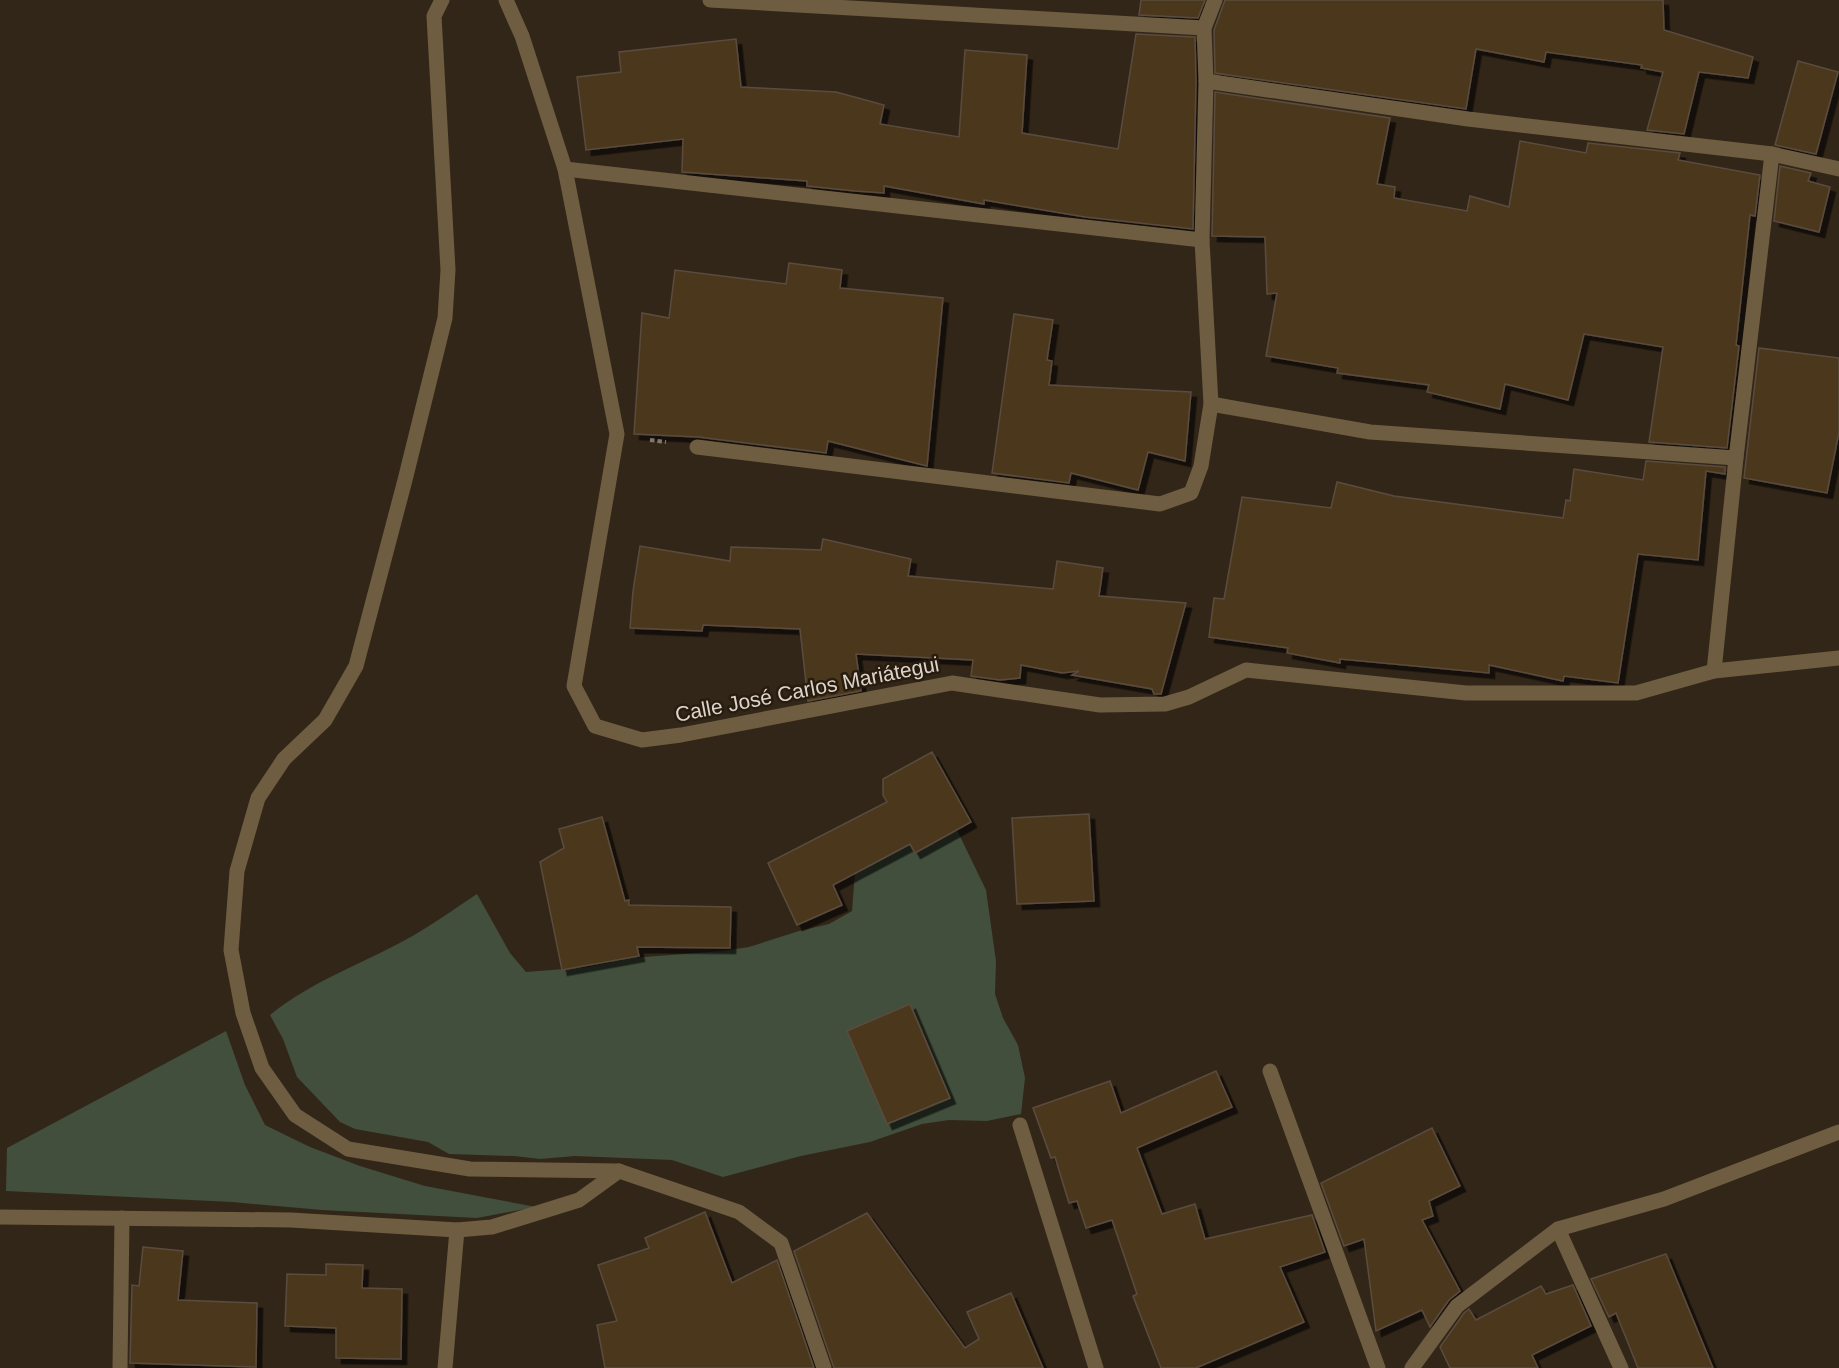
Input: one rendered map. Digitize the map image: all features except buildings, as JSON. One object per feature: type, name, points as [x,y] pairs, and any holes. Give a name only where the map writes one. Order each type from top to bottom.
[{"type":"street","points":[[442,0],[434,16],[448,270],[445,318],[356,666],[325,720],[284,759],[258,798],[237,871],[231,950],[243,1013],[262,1068],[295,1115],[348,1149],[470,1169],[619,1172],[739,1212],[782,1243],[824,1368]]},
{"type":"street","name":"Calle José Carlos Mariátegui","points":[[506,0],[522,36],[565,169],[616,434],[574,686],[595,726],[642,740],[681,735],[952,683],[1100,705],[1165,704],[1189,697],[1246,670],[1466,693],[1636,693],[1714,671],[1839,658]]},
{"type":"street","points":[[710,0],[1204,28]]},
{"type":"street","points":[[697,447],[1160,504],[1191,493],[1201,466],[1211,404],[1202,240],[1206,81],[1204,28],[1215,0]]},
{"type":"street","points":[[1206,81],[1468,119],[1772,154],[1839,169]]},
{"type":"street","points":[[1714,671],[1736,458],[1772,154]]},
{"type":"street","points":[[565,169],[1202,240]]},
{"type":"street","points":[[1211,404],[1370,432],[1736,458]]},
{"type":"street","points":[[1270,1071],[1378,1368]]},
{"type":"street","points":[[1020,1125],[1096,1368]]},
{"type":"street","points":[[1412,1368],[1457,1306],[1558,1229],[1664,1199],[1839,1132]]},
{"type":"street","points":[[0,1217],[291,1220],[457,1230],[492,1227],[579,1200],[619,1172]]},
{"type":"street","points":[[120,1368],[122,1218]]},
{"type":"street","points":[[1558,1229],[1621,1368]]},
{"type":"street","points":[[445,1368],[457,1230]]},
{"type":"path","points":[[616,434],[697,447]]},
{"type":"green space","points":[[956,828],[986,890],[996,961],[995,994],[1003,1018],[1018,1045],[1025,1078],[1021,1114],[987,1121],[949,1120],[922,1124],[870,1142],[801,1156],[723,1177],[672,1160],[575,1156],[540,1159],[449,1154],[428,1142],[355,1129],[340,1122],[297,1077],[283,1039],[270,1015],[319,983],[416,934],[477,894],[510,953],[526,972],[589,967],[631,958],[723,951],[749,947],[829,924],[852,911],[856,859]]},
{"type":"green space","points":[[226,1031],[245,1085],[265,1125],[310,1147],[360,1166],[425,1186],[536,1207],[477,1218],[322,1210],[232,1202],[6,1191],[7,1148]]}]
